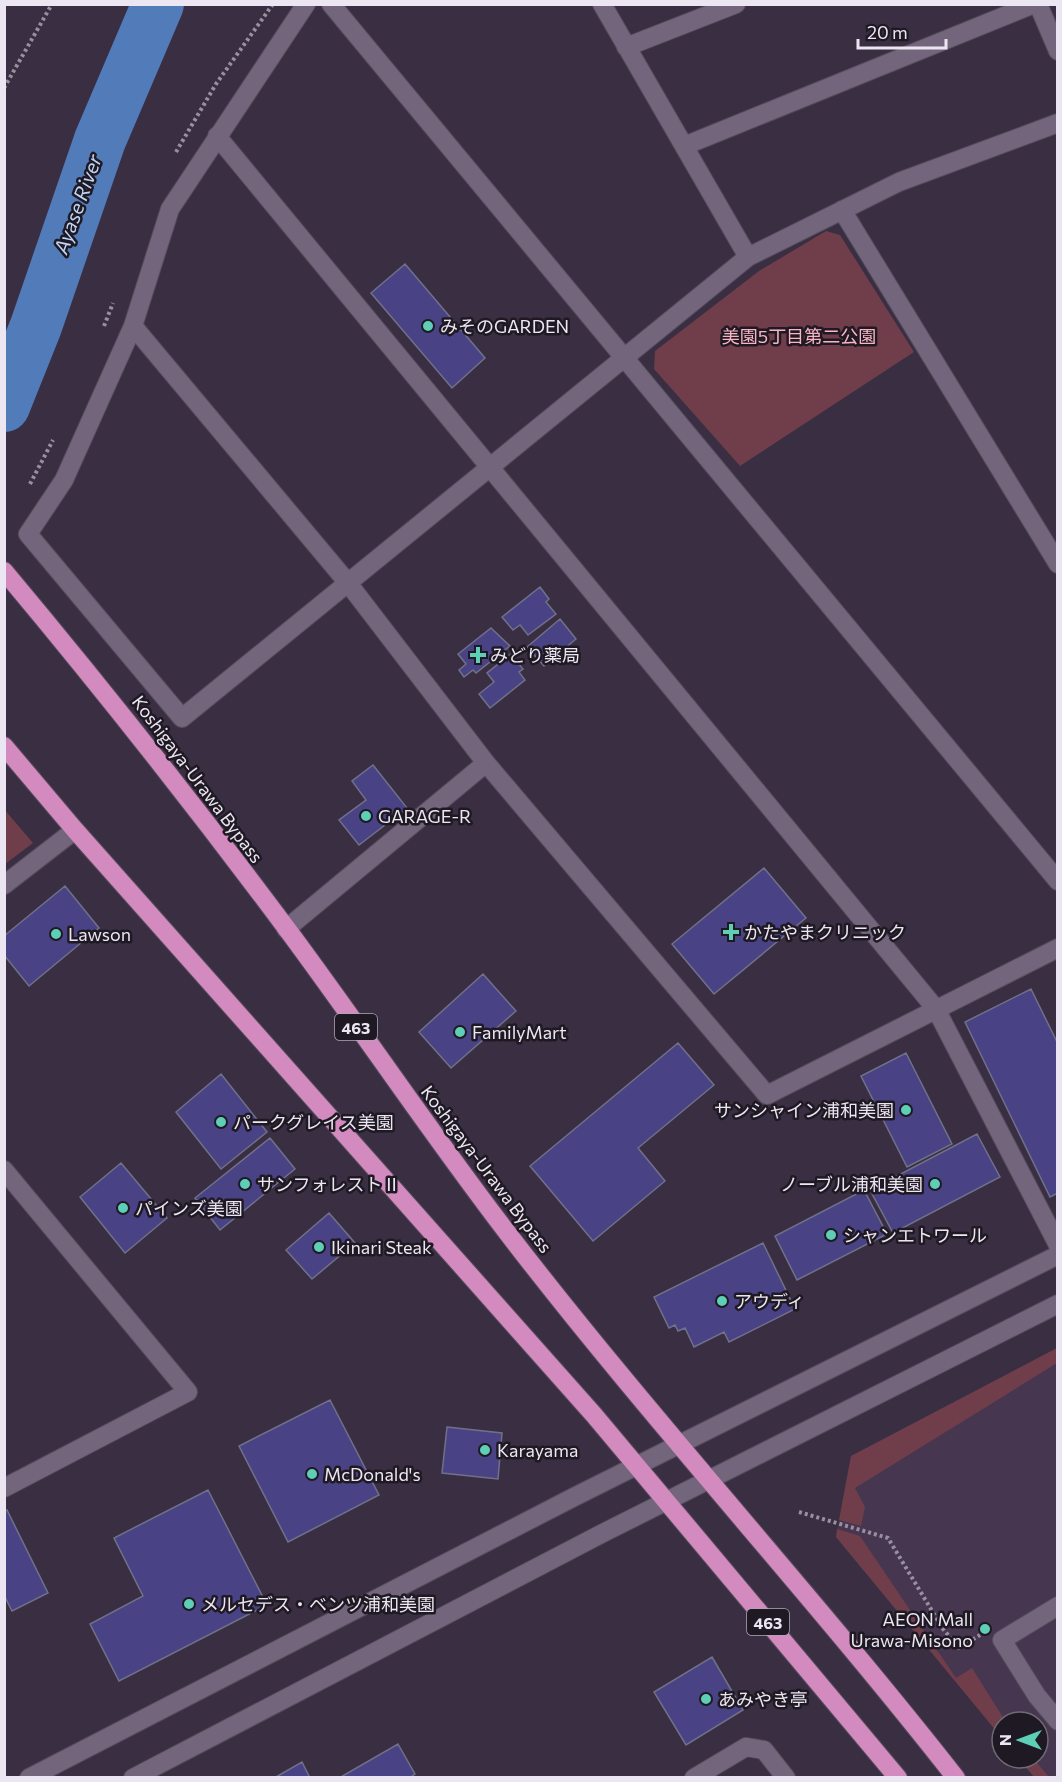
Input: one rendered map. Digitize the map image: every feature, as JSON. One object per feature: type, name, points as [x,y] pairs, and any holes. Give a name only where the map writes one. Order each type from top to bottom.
[{"type":"highway","name":"Koshigaya-Urawa Bypass","points":[[4,571],[104,691],[286,929],[429,1129],[511,1237],[637,1395],[897,1703],[956,1778]]},
{"type":"highway","name":"463","points":[[4,746],[75,830],[638,1466],[898,1778]]},
{"type":"street","points":[[306,4],[170,209],[133,326],[64,480],[28,534],[182,718],[748,257],[899,182],[1058,123]]},
{"type":"street","points":[[331,4],[1058,881]]},
{"type":"street","points":[[602,4],[748,257]]},
{"type":"street","points":[[626,47],[736,4]]},
{"type":"street","points":[[684,146],[1036,4],[1058,51]]},
{"type":"street","points":[[217,136],[936,1009],[1058,1245]]},
{"type":"street","points":[[842,210],[1058,564]]},
{"type":"street","points":[[133,326],[348,583],[486,763],[767,1095],[1058,948]]},
{"type":"street","points":[[286,929],[486,763]]},
{"type":"street","points":[[4,885],[75,830]]},
{"type":"street","points":[[4,1170],[188,1392],[4,1488]]},
{"type":"street","points":[[29,1778],[574,1497],[1058,1255]]},
{"type":"street","points":[[132,1778],[603,1533],[1058,1304]]},
{"type":"street","points":[[1058,1606],[1002,1640],[1037,1696],[1058,1721]]},
{"type":"street","points":[[694,1778],[746,1747],[764,1750],[786,1778]]},
{"type":"path","points":[[4,88],[52,4]]},
{"type":"path","points":[[799,1512],[888,1538],[943,1629],[959,1648],[988,1630]]},
{"type":"shaded area","name":"AEON Mall Urawa-Misono","points":[[1057,1348],[1057,1777],[1034,1777],[1028,1770],[1050,1770],[1050,1710],[990,1710],[990,1723],[836,1537],[851,1456]]},
{"type":"green space","name":"美園5丁目第二公園","points":[[826,231],[840,235],[914,352],[740,466],[654,369],[655,351],[759,271]]},
{"type":"green space","points":[[4,809],[33,843],[5,864],[4,864]]},
{"type":"green space","points":[[1057,1348],[1057,1363],[855,1488],[865,1507],[861,1526],[839,1520],[851,1456]]},
{"type":"green space","points":[[837,1529],[860,1536],[956,1678],[972,1668],[998,1710],[990,1710],[990,1723],[836,1537]]},
{"type":"green space","points":[[1028,1770],[1043,1770],[1049,1777],[1034,1777]]},
{"type":"building","name":"みそのGARDEN","points":[[405,264],[485,358],[452,388],[371,293]]},
{"type":"building","points":[[540,587],[549,599],[546,602],[556,614],[528,635],[520,625],[513,630],[502,617]]},
{"type":"building","points":[[560,619],[576,639],[544,666],[527,647]]},
{"type":"building","points":[[491,628],[510,646],[476,673],[473,670],[464,677],[459,670],[466,664],[458,654]]},
{"type":"building","points":[[511,654],[523,669],[519,672],[525,680],[490,708],[479,694],[494,682],[487,673]]},
{"type":"building","points":[[373,765],[407,808],[359,845],[339,820],[366,800],[352,781]]},
{"type":"building","points":[[764,868],[806,918],[714,994],[672,944]]},
{"type":"building","points":[[65,886],[99,928],[29,986],[4,955],[4,936]]},
{"type":"building","points":[[483,974],[516,1011],[451,1068],[419,1032]]},
{"type":"building","points":[[1031,989],[1058,1044],[1058,1193],[1050,1197],[965,1022]]},
{"type":"building","points":[[678,1043],[714,1085],[638,1148],[665,1181],[593,1241],[530,1166]]},
{"type":"building","name":"サンシャイン浦和美園","points":[[906,1053],[952,1144],[907,1167],[861,1076]]},
{"type":"building","name":"パークグレイス美園","points":[[221,1074],[267,1132],[221,1169],[176,1112]]},
{"type":"building","name":"ノーブル浦和美園","points":[[977,1134],[1000,1177],[893,1233],[870,1190]]},
{"type":"building","name":"サンフォレストⅡ","points":[[270,1138],[295,1169],[220,1230],[195,1198]]},
{"type":"building","name":"パインズ美園","points":[[121,1163],[167,1218],[125,1253],[80,1197]]},
{"type":"building","name":"シャンエトワール","points":[[864,1190],[887,1234],[797,1280],[775,1236]]},
{"type":"building","points":[[329,1213],[355,1243],[312,1279],[286,1250]]},
{"type":"building","points":[[763,1243],[795,1309],[729,1342],[724,1332],[694,1347],[685,1328],[678,1331],[675,1325],[669,1328],[654,1297]]},
{"type":"building","points":[[330,1400],[379,1495],[288,1542],[239,1446]]},
{"type":"building","points":[[447,1427],[502,1433],[498,1479],[442,1473]]},
{"type":"building","points":[[208,1490],[267,1605],[119,1681],[90,1624],[143,1596],[114,1538]]},
{"type":"building","points":[[7,1510],[48,1593],[12,1611],[4,1595],[4,1511]]},
{"type":"building","points":[[712,1657],[743,1710],[686,1745],[654,1692]]},
{"type":"building","points":[[398,1744],[415,1774],[409,1778],[339,1778]]},
{"type":"building","points":[[302,1762],[310,1778],[274,1778]]},
{"type":"waterway","name":"Ayase River","points":[[4,406],[36,326],[100,140],[158,4]]},
{"type":"place","name":"みそのGARDEN","points":[[428,326]]},
{"type":"place","name":"みどり薬局","points":[[478,655]]},
{"type":"place","name":"GARAGE-R","points":[[366,816]]},
{"type":"place","name":"かたやまクリニック","points":[[731,932]]},
{"type":"place","name":"Lawson","points":[[56,934]]},
{"type":"place","name":"FamilyMart","points":[[460,1032]]},
{"type":"place","name":"サンシャイン浦和美園","points":[[906,1110]]},
{"type":"place","name":"パークグレイス美園","points":[[221,1122]]},
{"type":"place","name":"サンフォレストⅡ","points":[[245,1184]]},
{"type":"place","name":"ノーブル浦和美園","points":[[935,1184]]},
{"type":"place","name":"パインズ美園","points":[[123,1208]]},
{"type":"place","name":"シャンエトワール","points":[[831,1235]]},
{"type":"place","name":"Ikinari Steak","points":[[319,1247]]},
{"type":"place","name":"アウディ","points":[[722,1301]]},
{"type":"place","name":"Karayama","points":[[485,1450]]},
{"type":"place","name":"McDonald's","points":[[312,1474]]},
{"type":"place","name":"メルセデス・ベンツ浦和美園","points":[[189,1604]]},
{"type":"place","name":"AEON Mall Urawa-Misono","points":[[985,1629]]},
{"type":"place","name":"あみやき亭","points":[[706,1699]]}]
